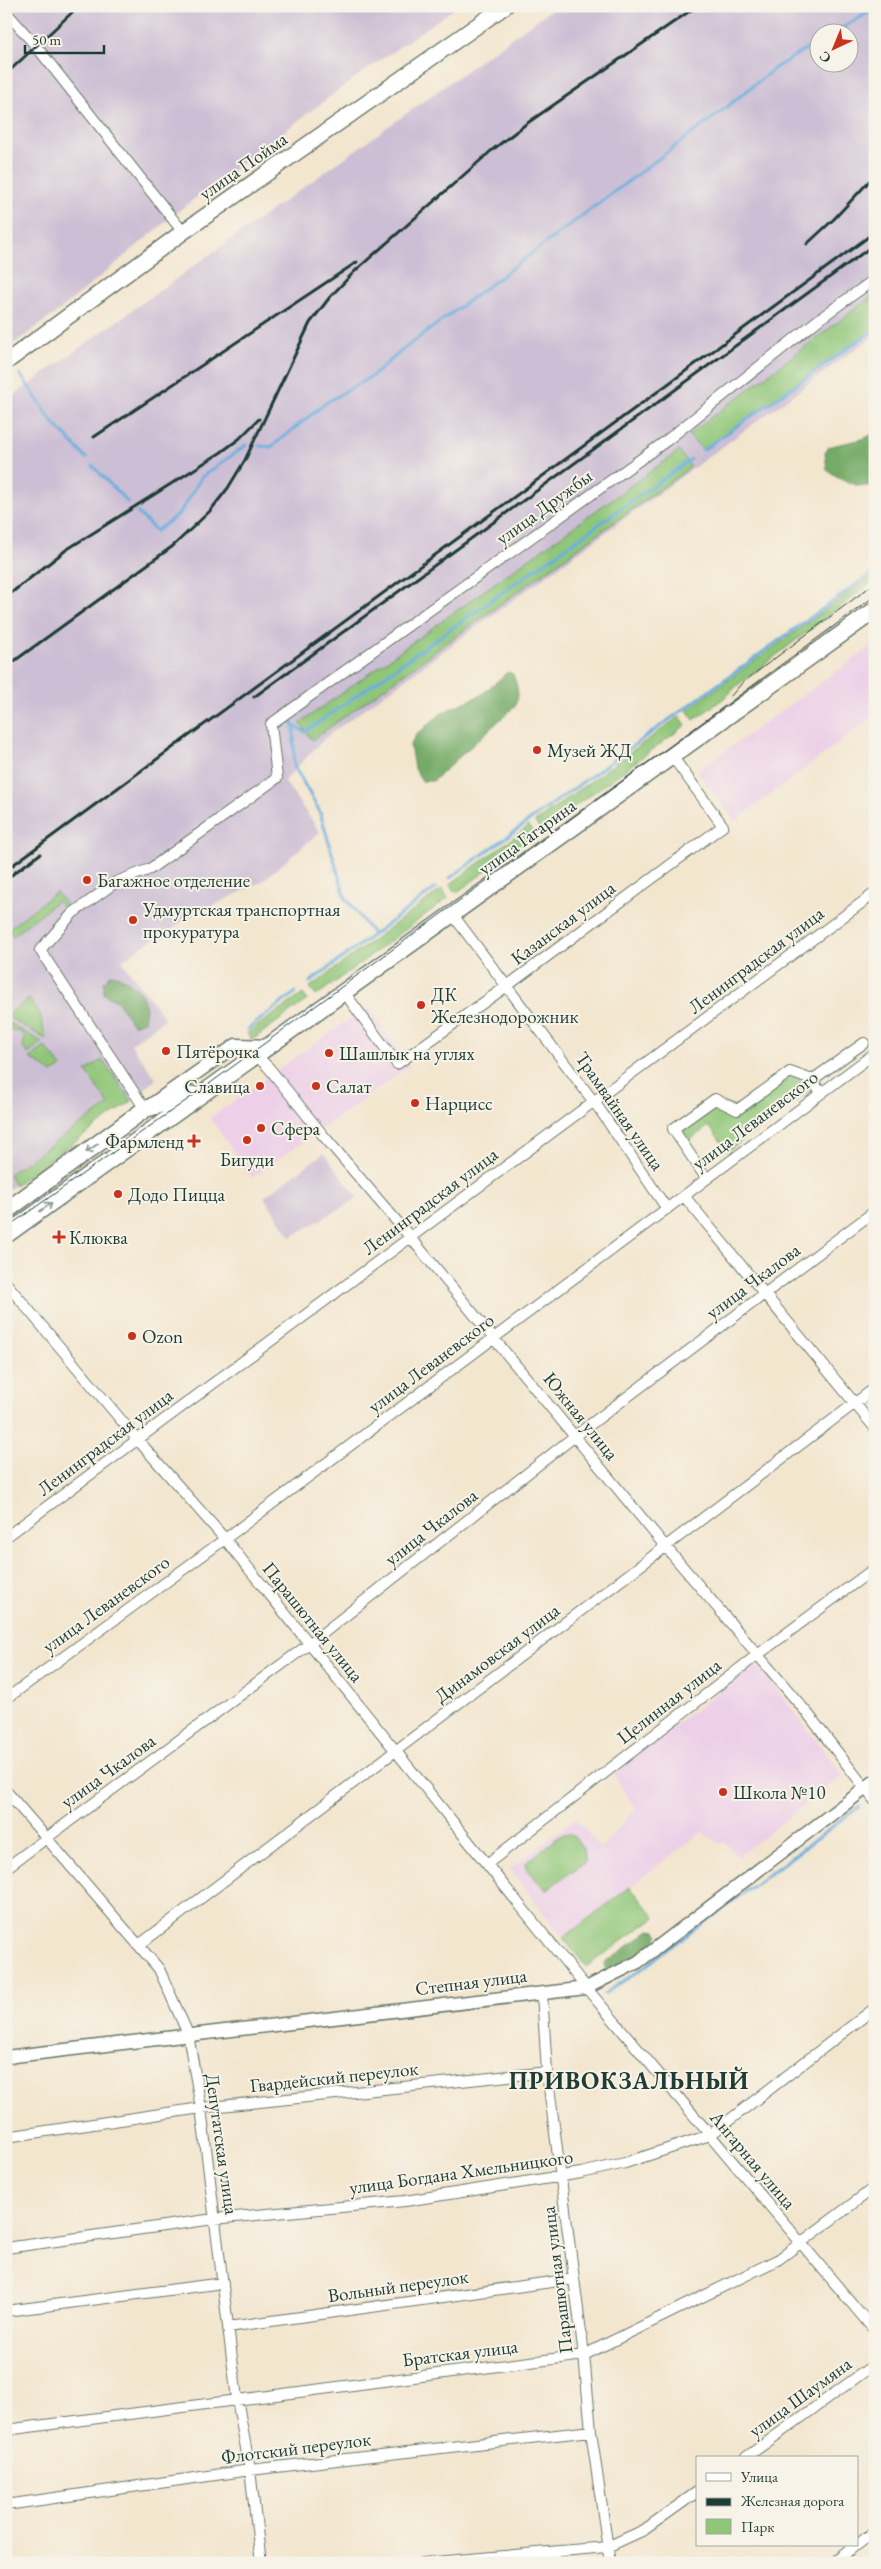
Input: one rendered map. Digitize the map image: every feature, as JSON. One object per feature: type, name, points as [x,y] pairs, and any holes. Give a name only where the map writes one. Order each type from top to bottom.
[{"type":"main road","name":"улица Пойма","points":[[6,362],[183,232],[505,6]]},
{"type":"main road","name":"улица Гагарина","points":[[6,1235],[875,610]]},
{"type":"main road","name":"улица Гагарина","points":[[6,1211],[145,1109],[202,1094]]},
{"type":"street","points":[[6,12],[36,46],[183,232]]},
{"type":"street","name":"улица Дружбы","points":[[145,1109],[40,950],[73,913],[116,882],[150,869],[277,778],[271,724],[666,441],[818,320],[875,279]]},
{"type":"street","name":"Казанская улица","points":[[344,992],[397,1064],[507,986],[723,826],[672,756]]},
{"type":"street","name":"Ленинградская улица","points":[[6,1537],[875,893]]},
{"type":"street","name":"Трамвайная улица","points":[[453,915],[594,1102],[667,1209]]},
{"type":"street","points":[[812,1080],[864,1043]]},
{"type":"street","points":[[145,1109],[236,1044],[263,1051]]},
{"type":"street","name":"Южная улица","points":[[263,1051],[411,1238],[665,1546],[870,1785],[875,1801]]},
{"type":"street","name":"улица Леваневского","points":[[6,1699],[225,1539],[875,1053]]},
{"type":"street","points":[[706,1178],[674,1129],[715,1098],[737,1110],[790,1072],[812,1080],[820,1093]]},
{"type":"street","points":[[684,1196],[875,1428]]},
{"type":"street","name":"улица Чкалова","points":[[6,1868],[308,1645],[575,1436],[875,1211]]},
{"type":"street","name":"Парашютная улица","points":[[6,1283],[137,1439],[225,1539],[308,1645],[586,1988]]},
{"type":"street","name":"Динамовская улица","points":[[139,1945],[875,1388]]},
{"type":"street","name":"Целинная улица","points":[[487,1864],[758,1654],[875,1568]]},
{"type":"street","name":"Степная улица","points":[[6,2057],[586,1988],[638,1962],[870,1785]]},
{"type":"street","name":"Депутатская улица","points":[[6,1791],[159,1969],[188,2034],[202,2108],[237,2398],[250,2470],[261,2563]]},
{"type":"street","name":"Ангарная улица","points":[[586,1988],[875,2331]]},
{"type":"street","name":"Парашютная улица","points":[[542,1993],[547,2072],[584,2355],[591,2431],[610,2563]]},
{"type":"street","name":"улица Богдана Хмельницкого","points":[[6,2248],[214,2219],[405,2201],[562,2176],[625,2163],[710,2135],[875,2008]]},
{"type":"street","name":"Гвардейский переулок","points":[[6,2137],[202,2108],[547,2072]]},
{"type":"street","name":"Братская улица","points":[[6,2430],[237,2398],[584,2355],[779,2258],[875,2187]]},
{"type":"street","name":"Вольный переулок","points":[[228,2327],[573,2279]]},
{"type":"street","points":[[6,2311],[223,2284]]},
{"type":"street","name":"улица Шаумяна","points":[[748,2456],[875,2364]]},
{"type":"street","name":"Флотский переулок","points":[[6,2504],[250,2470],[591,2431]]},
{"type":"street","points":[[423,2563],[607,2547],[644,2530],[696,2493]]},
{"type":"street","points":[[858,2544],[875,2531]]},
{"type":"street","points":[[834,2563],[856,2546]]},
{"type":"shaded area","points":[[6,6],[458,6],[356,77],[181,209],[59,311],[6,349]]},
{"type":"shaded area","points":[[556,6],[875,6],[875,335],[326,737],[284,781],[320,832],[261,882],[184,920],[159,940],[156,937],[122,961],[165,1019],[131,1044],[156,1079],[132,1101],[6,1191],[6,401]]},
{"type":"shaded area","points":[[875,644],[875,716],[735,821],[697,771]]},
{"type":"shaded area","points":[[368,1006],[410,1066],[252,1178],[210,1118]]},
{"type":"shaded area","points":[[324,1153],[358,1198],[291,1237],[264,1197]]},
{"type":"shaded area","name":"Школа №10","points":[[754,1666],[760,1668],[843,1775],[738,1857],[725,1842],[719,1844],[702,1832],[563,1938],[510,1869],[576,1818],[600,1848],[636,1809],[614,1775],[641,1750]]},
{"type":"green space","points":[[875,294],[875,329],[703,450],[688,435]]},
{"type":"green space","points":[[875,422],[875,485],[856,485],[827,470],[825,453],[829,447],[862,439],[873,434]]},
{"type":"green space","points":[[679,451],[691,467],[312,740],[300,723]]},
{"type":"green space","points":[[875,574],[875,580],[694,720],[687,710]]},
{"type":"green space","points":[[508,672],[513,674],[518,691],[514,707],[433,781],[422,781],[414,768],[410,745],[416,735],[443,712],[481,695]]},
{"type":"green space","points":[[680,716],[686,725],[541,831],[535,822]]},
{"type":"green space","points":[[529,826],[535,835],[456,893],[449,885]]},
{"type":"green space","points":[[442,889],[448,898],[316,996],[310,987]]},
{"type":"green space","points":[[56,892],[68,907],[65,910],[57,901],[13,936],[7,930]]},
{"type":"green space","points":[[111,974],[122,978],[137,989],[146,1007],[144,1021],[133,1025],[118,1002],[104,994],[104,982]]},
{"type":"green space","points":[[303,994],[307,1000],[252,1040],[247,1033]]},
{"type":"green space","points":[[29,999],[40,1014],[46,1039],[6,1016]]},
{"type":"green space","points":[[9,1023],[42,1042],[28,1054],[23,1048],[25,1037],[21,1032],[11,1031]]},
{"type":"green space","points":[[45,1047],[62,1067],[52,1073],[30,1058]]},
{"type":"green space","points":[[102,1060],[132,1101],[15,1185],[9,1174],[109,1105],[86,1071]]},
{"type":"green space","points":[[790,1076],[802,1081],[810,1091],[728,1151],[709,1126],[685,1143],[677,1131],[717,1102],[747,1110]]},
{"type":"green space","points":[[568,1833],[581,1845],[585,1854],[585,1862],[546,1890],[526,1869],[526,1863],[561,1835]]},
{"type":"green space","points":[[630,1887],[655,1917],[586,1967],[563,1938]]},
{"type":"green space","points":[[650,1930],[656,1931],[659,1935],[649,1946],[635,1958],[606,1971],[604,1964]]},
{"type":"waterway","points":[[852,22],[875,9]]},
{"type":"waterway","points":[[259,446],[271,447],[327,402],[372,376],[405,348],[717,115],[775,68],[808,48]]},
{"type":"waterway","points":[[703,450],[875,329]]},
{"type":"waterway","points":[[20,374],[52,421],[86,458]]},
{"type":"waterway","points":[[137,512],[156,531],[179,514],[202,477],[246,445]]},
{"type":"waterway","points":[[290,718],[294,726],[305,732],[691,459]]},
{"type":"waterway","points":[[93,466],[127,502]]},
{"type":"waterway","points":[[450,878],[875,571]]},
{"type":"waterway","points":[[294,726],[294,766],[320,812],[345,897],[373,934]]},
{"type":"waterway","points":[[310,982],[436,888]]},
{"type":"waterway","points":[[248,1029],[296,992]]},
{"type":"waterway","points":[[604,1994],[640,1970],[859,1807]]},
{"type":"tram line","points":[[730,697],[742,683],[875,583]]},
{"type":"tram line","points":[[6,1228],[194,1095],[875,596]]},
{"type":"railway","points":[[6,74],[79,6]]},
{"type":"railway","points":[[6,667],[173,546],[210,511],[228,488],[245,460],[310,323],[330,297],[355,271],[491,151],[526,124],[697,6]]},
{"type":"railway","points":[[807,244],[834,219],[875,175]]},
{"type":"railway","points":[[6,870],[875,232]]},
{"type":"railway","points":[[254,697],[875,244]]},
{"type":"railway","points":[[94,437],[357,262]]},
{"type":"railway","points":[[6,597],[66,550],[220,453],[239,439],[259,419]]},
{"type":"railway","points":[[6,879],[40,854]]},
{"type":"place","name":"Музей ЖД","points":[[537,750]]},
{"type":"place","name":"Багажное отделение","points":[[87,880]]},
{"type":"place","name":"Удмуртская транспортная прокуратура","points":[[133,920]]},
{"type":"place","name":"ДК Железнодорожник","points":[[421,1005]]},
{"type":"place","name":"Пятёрочка","points":[[166,1051]]},
{"type":"place","name":"Шашлык на углях","points":[[329,1053]]},
{"type":"place","name":"Славица","points":[[260,1086]]},
{"type":"place","name":"Салат","points":[[316,1086]]},
{"type":"place","name":"Нарцисс","points":[[415,1103]]},
{"type":"place","name":"Сфера","points":[[261,1128]]},
{"type":"place","name":"Бигуди","points":[[247,1140]]},
{"type":"place","name":"Фармленд","points":[[194,1141]]},
{"type":"place","name":"Додо Пицца","points":[[118,1194]]},
{"type":"place","name":"Клюква","points":[[59,1237]]},
{"type":"place","name":"Ozon","points":[[132,1336]]},
{"type":"place","name":"Школа №10","points":[[723,1792]]},
{"type":"district","name":"ПРИВОКЗАЛЬНЫЙ","points":[[629,2080]]}]
